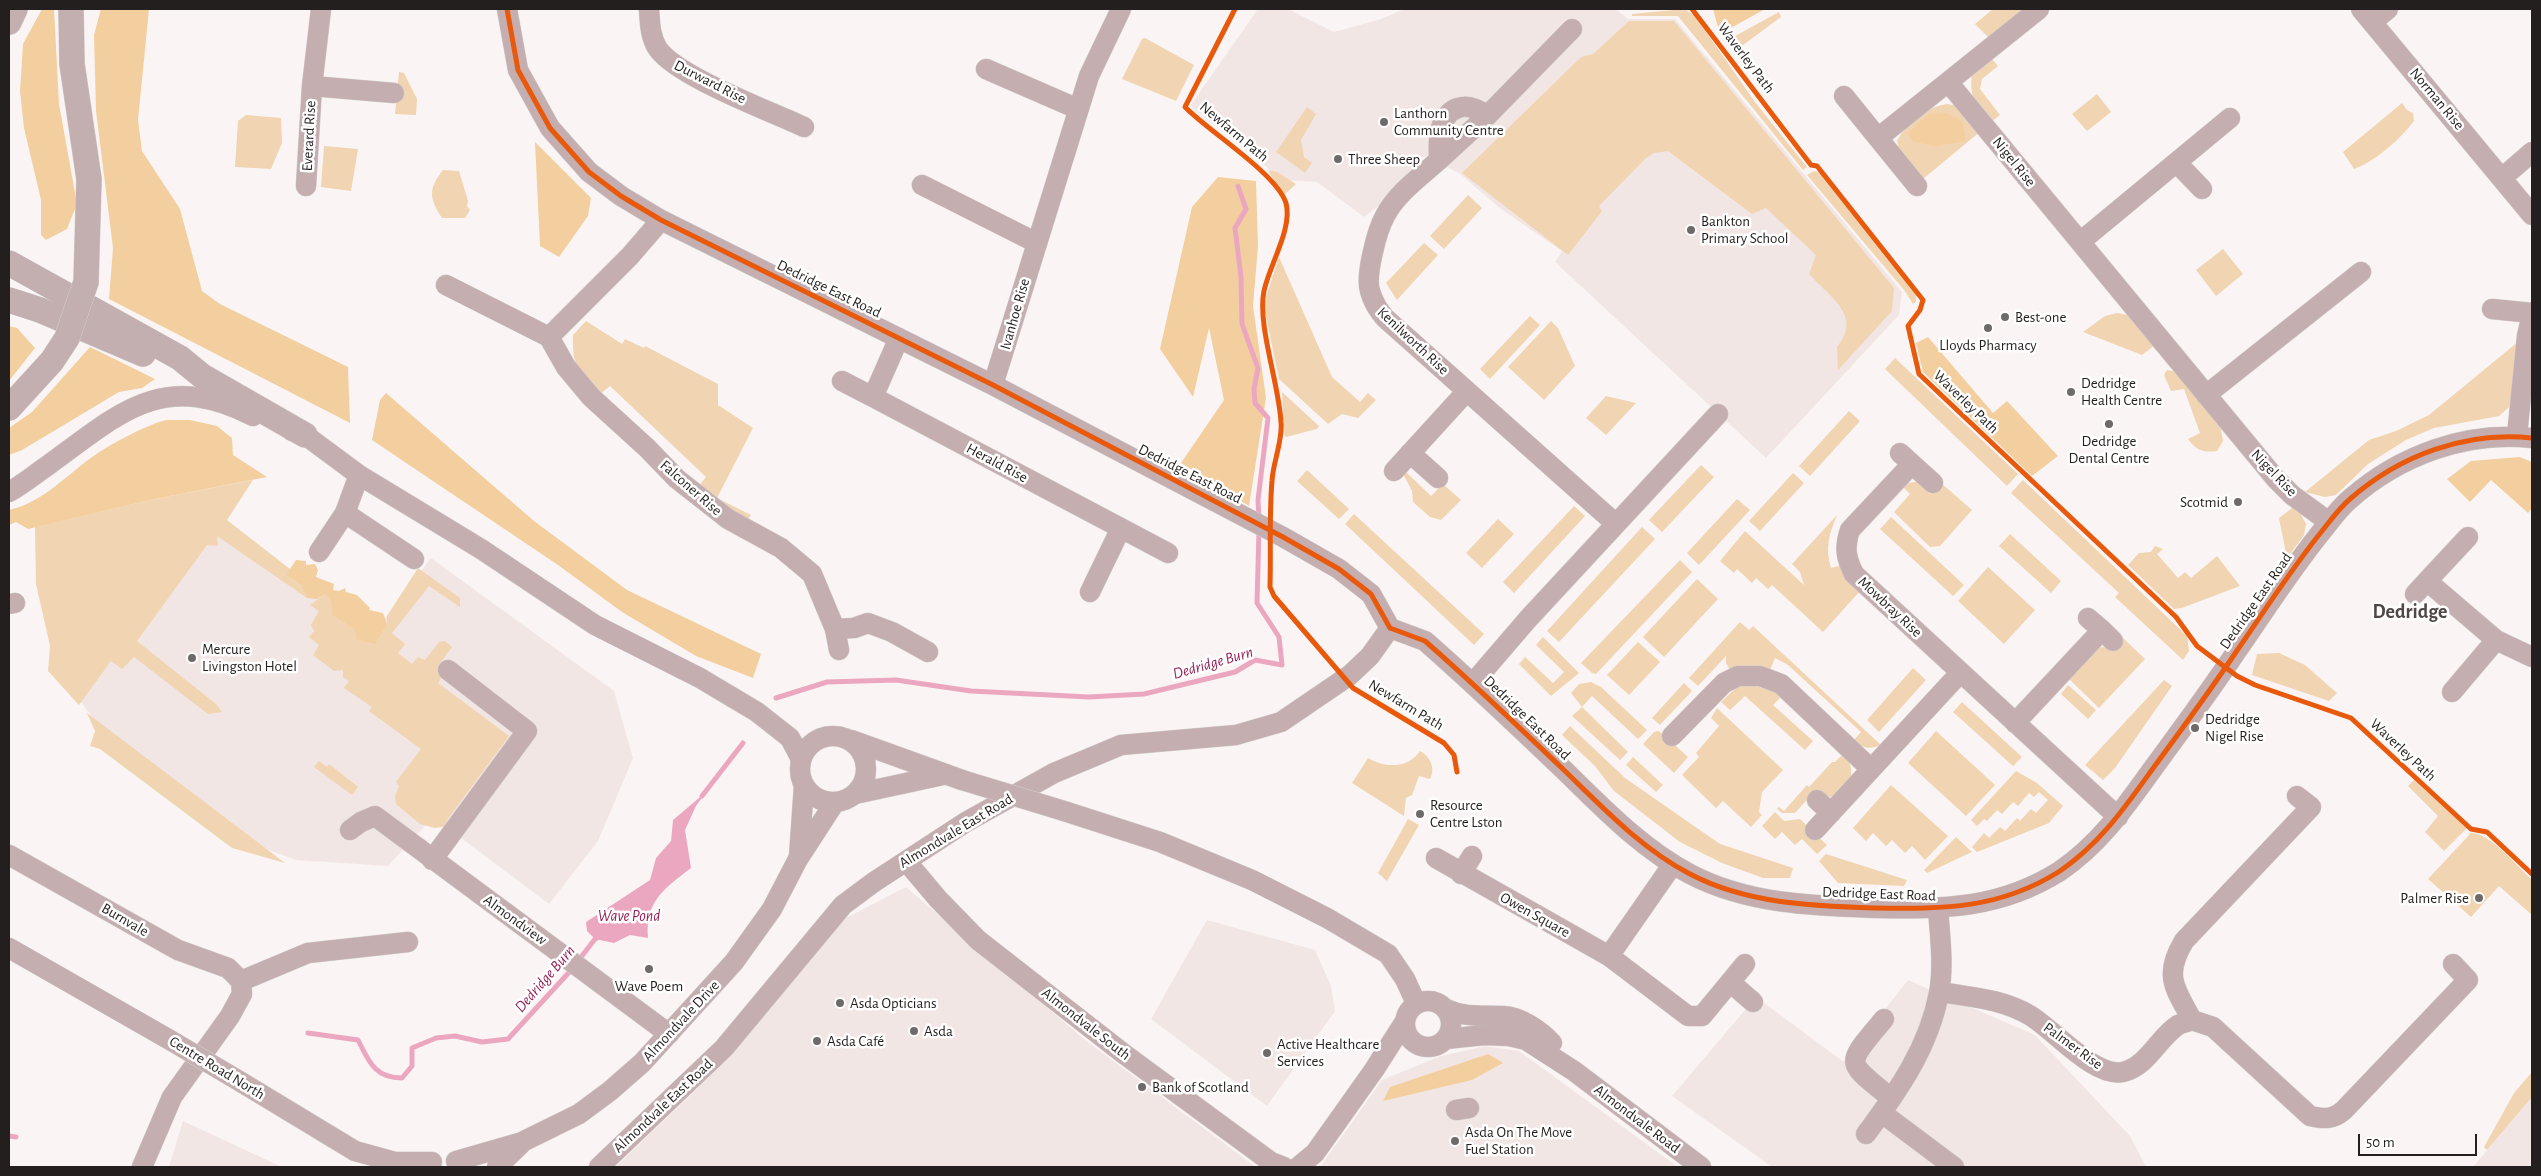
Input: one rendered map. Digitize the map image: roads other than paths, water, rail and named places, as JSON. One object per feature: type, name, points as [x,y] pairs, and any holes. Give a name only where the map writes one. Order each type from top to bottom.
[{"type":"main road","points":[[9,22],[15,9]]},
{"type":"main road","points":[[9,408],[52,361],[67,338],[86,282],[88,179],[72,64],[71,9]]},
{"type":"main road","points":[[9,263],[180,358],[202,376],[305,434]]},
{"type":"main road","points":[[9,300],[40,310],[171,366],[202,376]]},
{"type":"street","name":"Everard Rise","points":[[306,186],[312,86],[321,9]]},
{"type":"street","name":"Dedridge East Road","points":[[507,9],[518,70],[550,128],[589,172],[621,196],[661,220],[993,385],[1240,514],[1339,569],[1371,594],[1390,628],[1425,641],[1473,683],[1612,816],[1673,864],[1718,886],[1765,900],[1844,907],[1938,909],[1975,905],[2024,890],[2057,872],[2092,847],[2118,817],[2235,654],[2288,574],[2349,499],[2417,456],[2452,443],[2497,436],[2525,437]]},
{"type":"street","name":"Durward Rise","points":[[649,9],[653,39],[658,49],[677,67],[804,127]]},
{"type":"street","name":"Ivanhoe Rise","points":[[993,385],[1089,76],[1121,9]]},
{"type":"street","points":[[1878,138],[2039,9]]},
{"type":"street","name":"Norman Rise","points":[[2388,9],[2366,15],[2532,216]]},
{"type":"street","name":"Kenilworth Rise","points":[[1572,29],[1487,116],[1414,183],[1384,216],[1375,243],[1369,289],[1375,306],[1385,318],[1616,524]]},
{"type":"street","points":[[996,79],[1078,109]]},
{"type":"street","name":"Nigel Rise","points":[[1948,82],[2276,479],[2292,495],[2329,522]]},
{"type":"street","name":"Everard Rise","points":[[312,86],[394,93]]},
{"type":"street","points":[[1844,96],[1917,186]]},
{"type":"street","points":[[1439,160],[1441,128],[1446,117],[1464,105],[1472,106],[1487,116]]},
{"type":"street","points":[[2080,242],[2230,118]]},
{"type":"street","points":[[2502,178],[2532,152]]},
{"type":"street","points":[[2177,163],[2202,189]]},
{"type":"street","points":[[922,185],[1036,242]]},
{"type":"street","points":[[446,285],[549,337],[630,256],[661,220]]},
{"type":"street","points":[[2206,394],[2361,272]]},
{"type":"street","points":[[2492,308],[2532,314],[2528,336],[2525,437]]},
{"type":"street","name":"Falconer Rise","points":[[549,337],[566,367],[591,397],[647,448],[677,479],[728,519],[781,548],[812,574],[835,629],[839,650]]},
{"type":"street","points":[[873,396],[899,338]]},
{"type":"street","name":"Herald Rise","points":[[842,381],[1168,553]]},
{"type":"street","points":[[1394,471],[1467,391]]},
{"type":"street","points":[[9,492],[119,414],[154,399],[172,396],[216,401],[241,410],[268,424],[305,434],[359,475],[481,548],[594,625],[700,678],[757,712],[790,738],[801,758]]},
{"type":"street","points":[[1473,683],[1528,618],[1718,414]]},
{"type":"street","points":[[1410,453],[1438,478]]},
{"type":"street","name":"Mowbray Rise","points":[[1933,483],[1906,458],[1854,524],[1846,543],[1846,558],[1854,574],[2118,817]]},
{"type":"street","points":[[319,552],[345,513],[359,475]]},
{"type":"street","points":[[345,513],[414,559]]},
{"type":"street","points":[[1090,592],[1122,528]]},
{"type":"street","points":[[2468,537],[2421,588],[2496,640],[2532,657]]},
{"type":"street","points":[[835,629],[854,628],[868,623],[892,632],[928,652]]},
{"type":"street","name":"Almondvale East Road","points":[[598,1167],[724,1048],[843,904],[906,861],[966,822],[1054,774],[1121,745],[1236,734],[1281,722],[1350,676],[1370,656],[1390,628]]},
{"type":"street","points":[[2015,723],[2101,630]]},
{"type":"street","points":[[2452,692],[2496,640]]},
{"type":"street","points":[[432,860],[527,731],[448,670]]},
{"type":"street","points":[[1815,830],[1824,807],[1871,769],[1960,673]]},
{"type":"street","points":[[1672,736],[1724,683],[1738,676],[1760,676],[1781,684],[1871,769]]},
{"type":"street","points":[[952,777],[855,794],[835,802],[823,801],[812,795],[804,785],[800,775],[801,758],[814,741],[834,735],[952,777],[1160,842],[1252,880],[1327,918],[1388,954],[1406,979],[1416,1003]]},
{"type":"street","points":[[850,740],[862,751],[866,771],[863,785],[855,794]]},
{"type":"street","name":"Almondvale Drive","points":[[798,859],[804,785]]},
{"type":"street","name":"Almondvale Drive","points":[[461,1164],[522,1142],[579,1114],[610,1091],[642,1063],[734,962],[772,909],[798,859],[835,802]]},
{"type":"street","points":[[2310,807],[2184,941],[2174,958],[2172,980],[2192,1020],[2214,1027],[2310,1116],[2321,1119],[2331,1118],[2344,1110],[2474,986],[2454,964]]},
{"type":"street","name":"Almondview","points":[[350,830],[375,816],[669,1034]]},
{"type":"street","name":"Burnvale","points":[[9,855],[178,950],[228,968],[241,981]]},
{"type":"street","points":[[1461,874],[1472,856]]},
{"type":"street","name":"Owen Square","points":[[1436,858],[1461,874],[1609,956],[1688,1016],[1702,1016],[1740,973],[1753,1002]]},
{"type":"street","name":"Almondvale South","points":[[906,861],[938,899],[978,940],[1124,1054],[1271,1162],[1284,1167]]},
{"type":"street","points":[[1609,956],[1673,864]]},
{"type":"street","points":[[1866,1134],[1917,1060],[1940,992],[1941,954],[1938,909]]},
{"type":"street","points":[[142,1167],[172,1097],[230,1016],[242,994],[241,981],[308,953],[408,942]]},
{"type":"street","name":"Centre Road North","points":[[9,948],[170,1040],[355,1151],[394,1162],[428,1165],[443,1160],[461,1164]]},
{"type":"street","name":"Palmer Rise","points":[[1940,992],[2003,1003],[2030,1015],[2053,1030],[2077,1052],[2111,1073],[2124,1072],[2137,1066],[2178,1025],[2192,1020]]},
{"type":"street","points":[[1298,1167],[1315,1153],[1356,1096],[1404,1023],[1410,1008],[1416,1003],[1432,1001],[1446,1008],[1451,1024],[1446,1039],[1440,1044],[1424,1047],[1374,1070]]},
{"type":"street","name":"Almondvale Road","points":[[1446,1008],[1456,1014],[1468,1016],[1507,1016],[1526,1024],[1544,1035],[1574,1071]]},
{"type":"street","points":[[1884,1019],[1857,1052],[1855,1066],[1886,1106],[1954,1167]]},
{"type":"street","points":[[1404,1023],[1409,1038],[1424,1047]]},
{"type":"street","name":"Almondvale Road","points":[[1446,1039],[1484,1035],[1509,1036],[1526,1040],[1574,1071],[1701,1167]]},
{"type":"street","name":"Almondvale Drive","points":[[497,1167],[522,1142]]},
{"type":"water","name":"Wave Pond","points":[[706,792],[696,806],[685,830],[691,868],[672,883],[653,905],[648,925],[648,938],[630,935],[614,943],[595,939],[587,931],[586,922],[650,880],[656,858],[671,841],[673,820]]},
{"type":"waterway","name":"Dedridge Burn","points":[[1238,186],[1246,209],[1235,228],[1241,277],[1242,324],[1258,368],[1254,389],[1255,403],[1268,418],[1258,500],[1259,519]]},
{"type":"waterway","name":"Dedridge Burn","points":[[776,698],[827,682],[896,680],[971,691],[1089,697],[1144,694],[1235,672],[1255,660],[1282,665],[1279,637],[1257,603],[1259,530]]},
{"type":"waterway","name":"Dedridge Burn","points":[[702,796],[743,743]]},
{"type":"waterway","name":"Dedridge Burn","points":[[578,961],[595,939],[601,936]]},
{"type":"waterway","name":"Dedridge Burn","points":[[308,1033],[358,1040],[370,1062],[379,1072],[402,1078],[412,1066],[412,1048],[436,1038],[455,1036],[482,1042],[508,1039],[573,968]]},
{"type":"waterway","name":"Dedridge Burn","points":[[9,1136],[16,1137]]},
{"type":"place","name":"Lanthorn Community Centre","points":[[1384,122]]},
{"type":"place","name":"Three Sheep","points":[[1338,159]]},
{"type":"place","name":"Bankton Primary School","points":[[1691,230]]},
{"type":"place","name":"Best-one","points":[[2005,317]]},
{"type":"place","name":"Lloyds Pharmacy","points":[[1988,328]]},
{"type":"place","name":"Dedridge Health Centre","points":[[2071,392]]},
{"type":"place","name":"Dedridge Dental Centre","points":[[2109,424]]},
{"type":"place","name":"Scotmid","points":[[2238,502]]},
{"type":"place","name":"Mercure Livingston Hotel","points":[[192,658]]},
{"type":"place","name":"Dedridge Nigel Rise","points":[[2195,728]]},
{"type":"place","name":"Resource Centre Lston","points":[[1420,814]]},
{"type":"place","name":"Palmer Rise","points":[[2479,898]]},
{"type":"place","name":"Wave Poem","points":[[649,969]]},
{"type":"place","name":"Asda Opticians","points":[[840,1003]]},
{"type":"place","name":"Asda","points":[[914,1031]]},
{"type":"place","name":"Asda Café","points":[[817,1041]]},
{"type":"place","name":"Active Healthcare Services","points":[[1267,1053]]},
{"type":"place","name":"Bank of Scotland","points":[[1142,1087]]},
{"type":"place","name":"Asda On The Move Fuel Station","points":[[1455,1141]]},
{"type":"district","name":"Dedridge","points":[[2410,612]]}]
